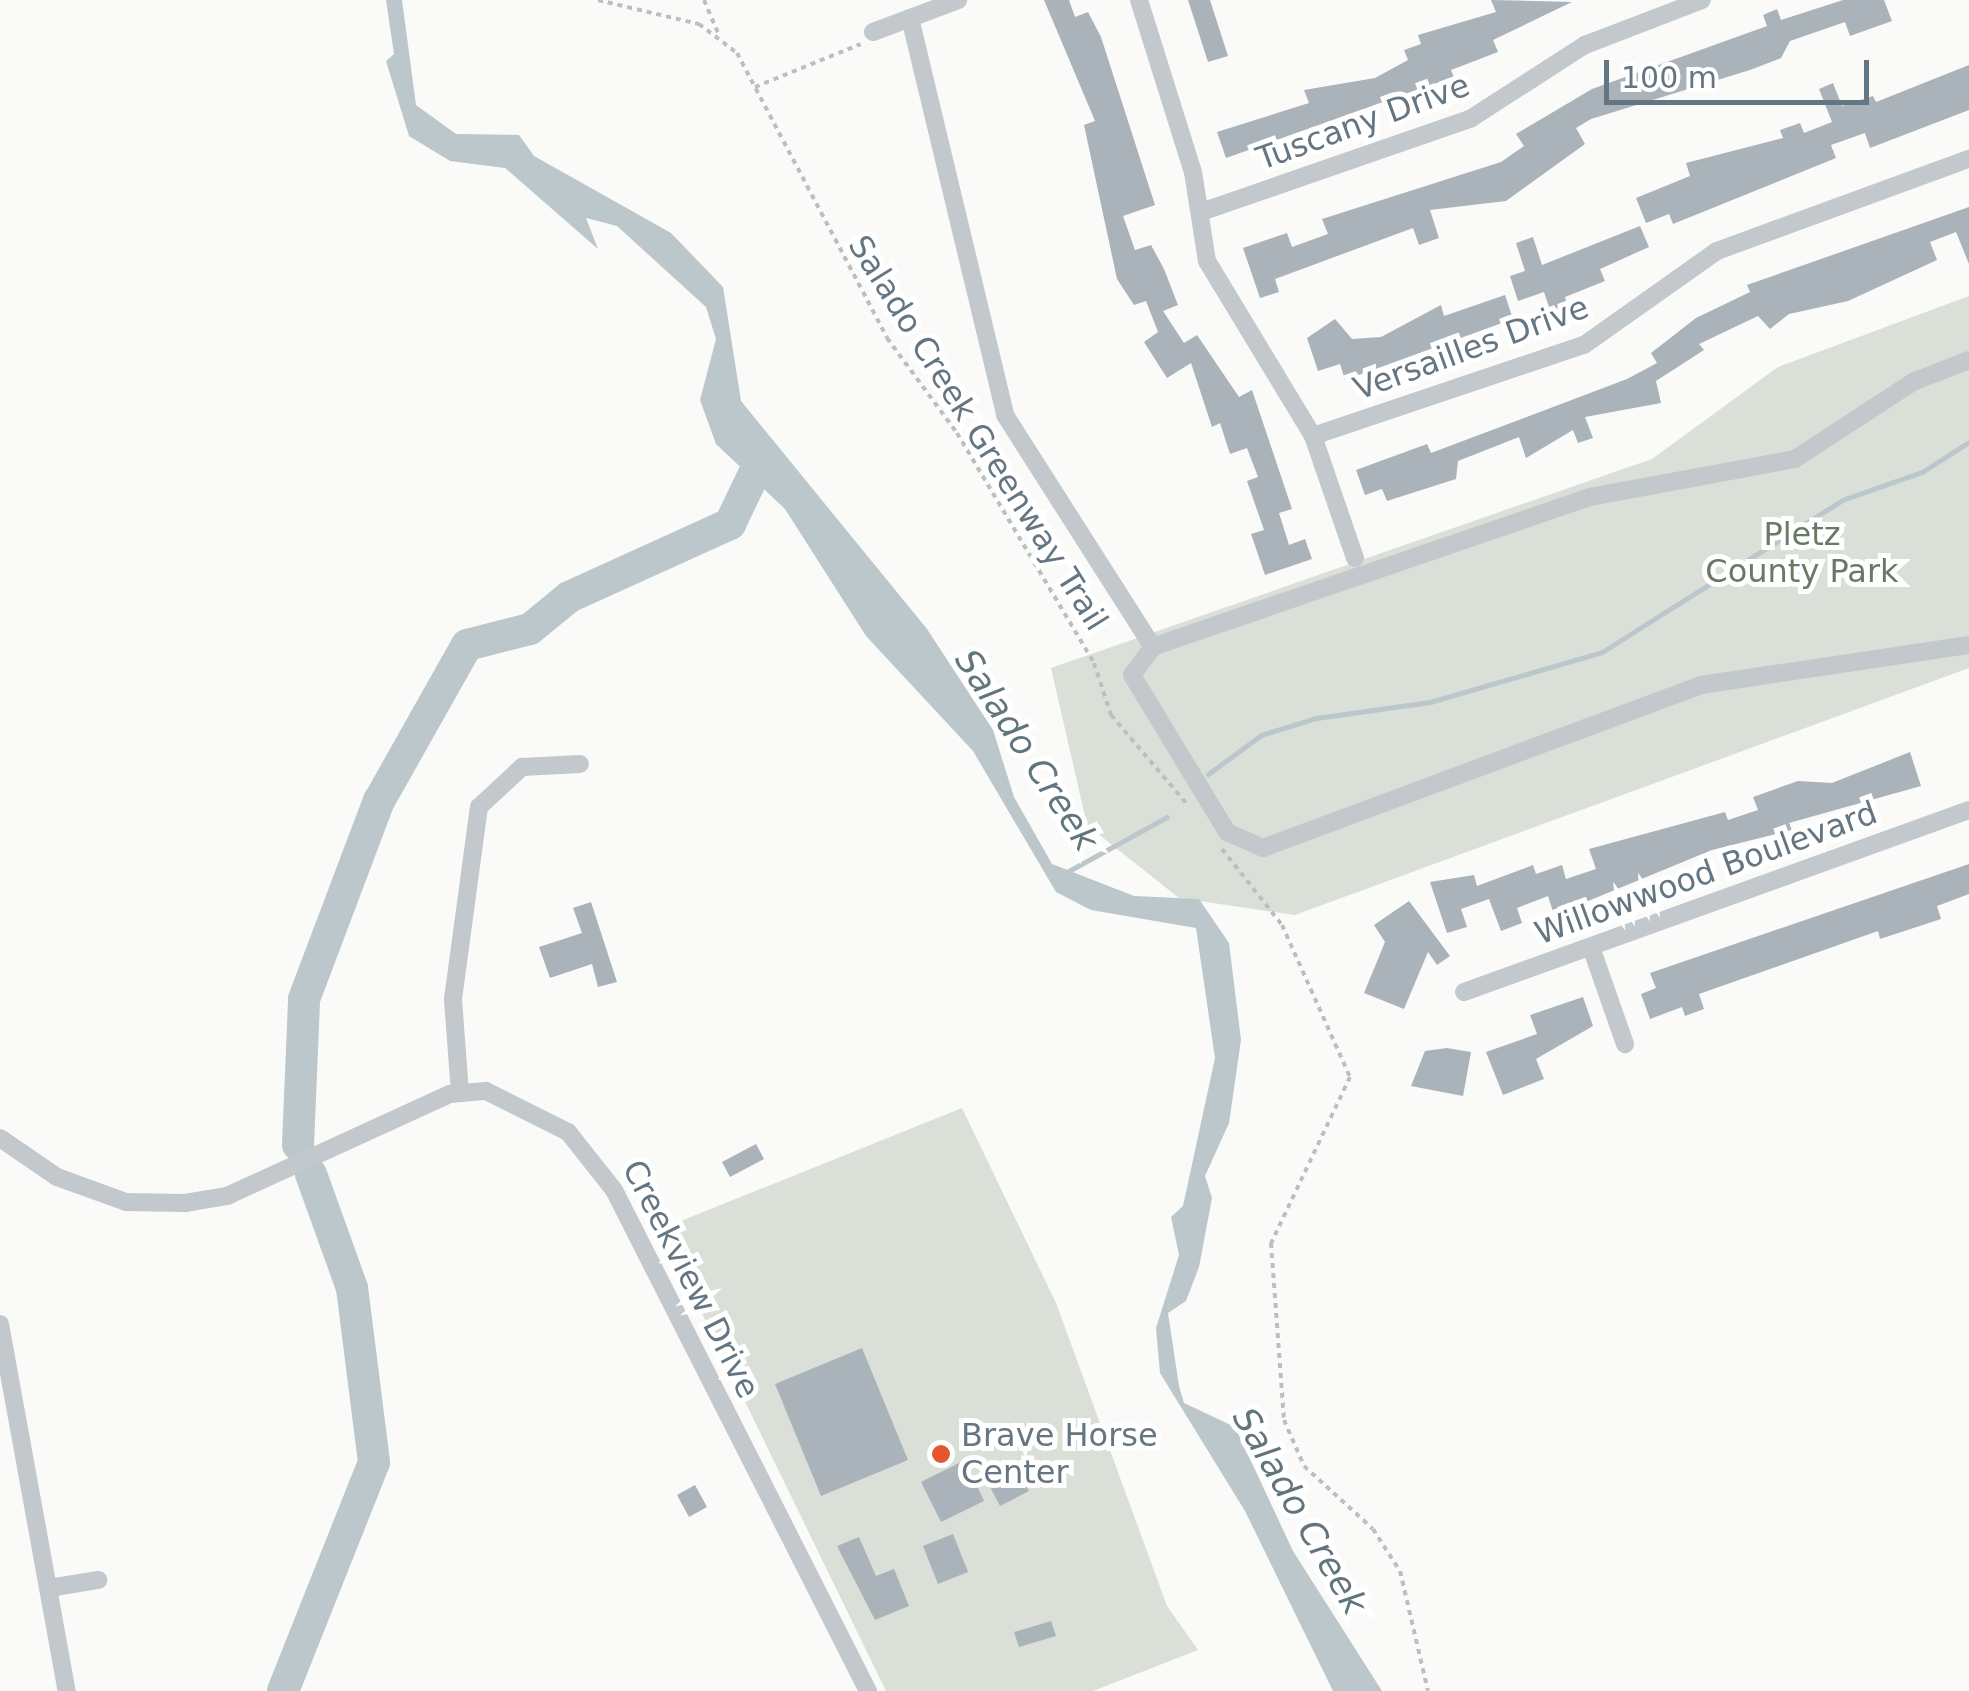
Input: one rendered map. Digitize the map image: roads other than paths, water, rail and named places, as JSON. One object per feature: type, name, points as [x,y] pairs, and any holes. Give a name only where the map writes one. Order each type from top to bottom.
[{"type":"street","points":[[873,32],[958,0]]},
{"type":"street","points":[[1139,0],[1201,212],[1218,286],[1314,436],[1355,558]]},
{"type":"street","name":"Tuscany Drive","points":[[1201,212],[1470,119],[1585,45],[1702,0]]},
{"type":"street","points":[[910,18],[1006,415],[1153,647]]},
{"type":"street","name":"Versailles Drive","points":[[1314,436],[1584,345],[1717,252],[1969,160]]},
{"type":"street","points":[[1969,360],[1912,382],[1795,459],[1622,488],[1153,647],[1132,675],[1137,694],[1227,832],[1263,848],[1701,684],[1969,645]]},
{"type":"street","points":[[0,1138],[57,1176],[126,1202],[185,1203],[227,1196],[460,1094],[453,999],[478,807],[522,767],[580,764]]},
{"type":"street","name":"Willowwood Boulevard","points":[[1464,992],[1969,810]]},
{"type":"street","points":[[1590,947],[1624,1044]]},
{"type":"street","name":"Creekview Drive","points":[[460,1094],[486,1091],[528,1107],[596,1162],[868,1691]]},
{"type":"street","points":[[0,1329],[7,1396],[66,1685]]},
{"type":"street","points":[[48,1588],[98,1580]]},
{"type":"waterway","points":[[1208,774],[1261,735],[1316,718],[1430,702],[1602,652],[1842,500],[1922,472],[1969,442]]},
{"type":"waterway","points":[[298,1145],[304,999],[379,801],[467,645],[530,629],[569,597],[730,524],[760,461]]},
{"type":"waterway","name":"Salado Creek","points":[[1065,873],[1167,817]]},
{"type":"waterway","points":[[283,1691],[374,1462],[352,1288],[311,1174]]},
{"type":"place","name":"Brave Horse Center","points":[[941,1454]]},
{"type":"park label","name":"Pletz County Park","points":[[1802,554]]}]
